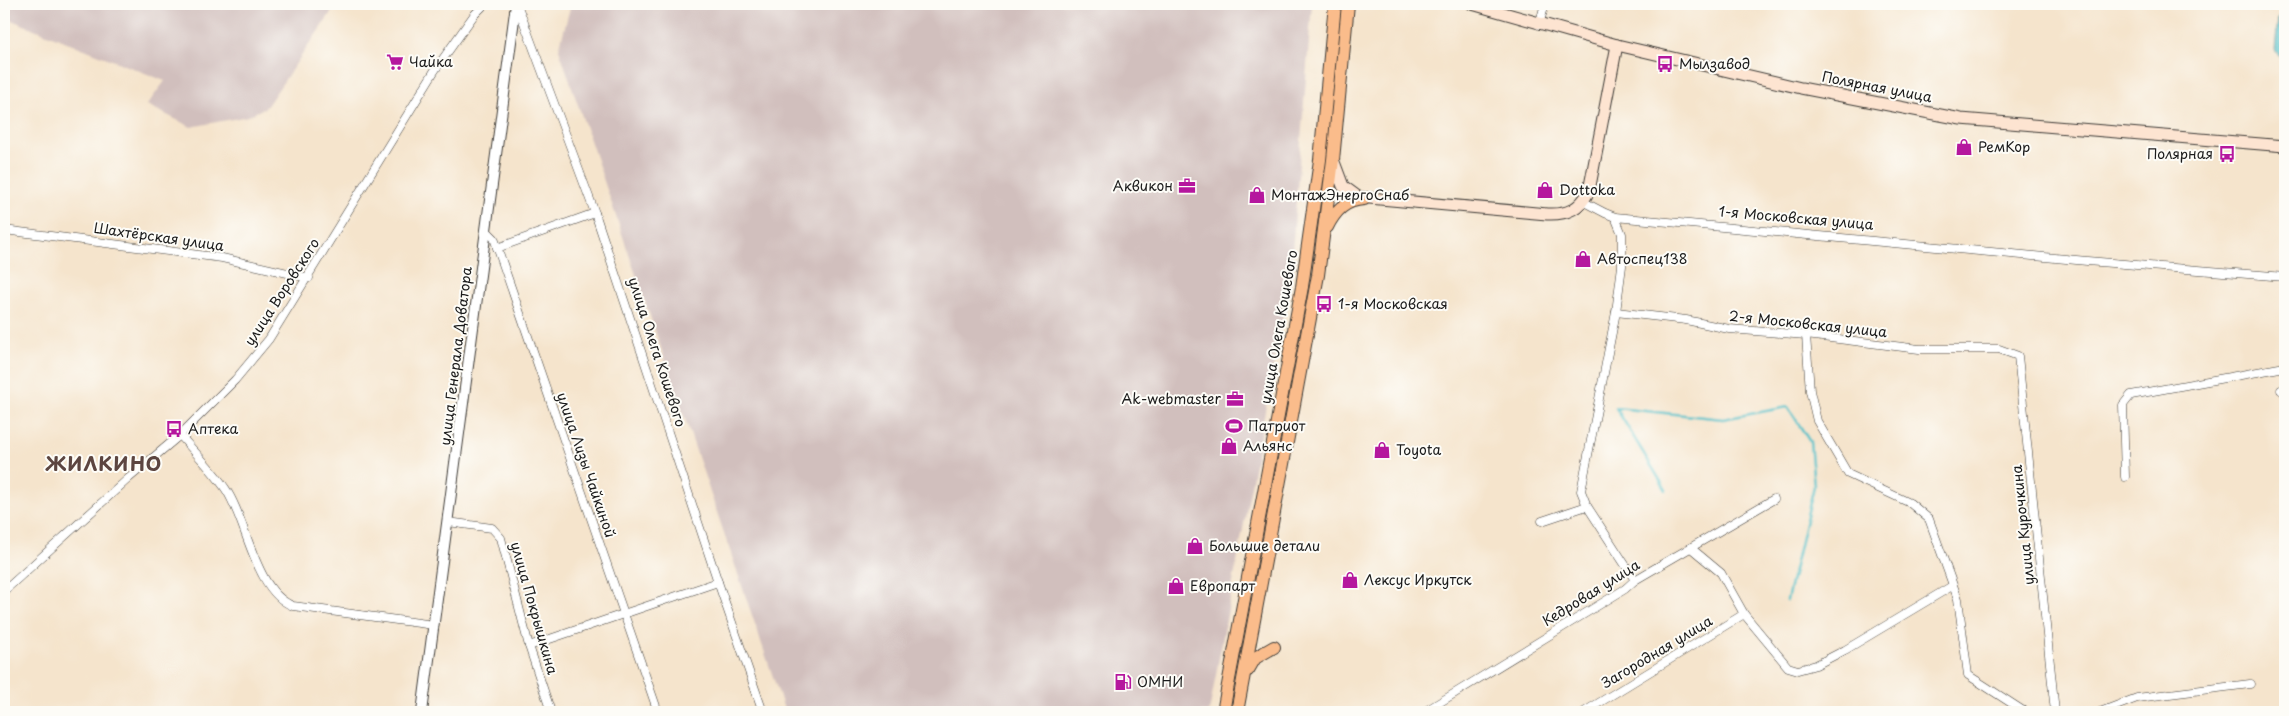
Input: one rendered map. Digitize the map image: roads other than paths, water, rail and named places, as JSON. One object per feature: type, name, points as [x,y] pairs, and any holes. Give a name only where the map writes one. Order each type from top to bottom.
[{"type":"main road","name":"улица Олега Кошевого","points":[[1224,712],[1302,287],[1320,160],[1335,4]]},
{"type":"main road","name":"улица Олега Кошевого","points":[[1237,712],[1309,326],[1333,160],[1348,4]]},
{"type":"main road","name":"Полярная улица","points":[[1474,4],[1539,25],[1617,46],[1801,88],[1961,120],[2285,146]]},
{"type":"main road","points":[[1323,234],[1340,208],[1350,201],[1364,199],[1555,214],[1567,213],[1584,202],[1592,180],[1617,46]]},
{"type":"main road","points":[[1333,160],[1342,186],[1352,195],[1364,199]]},
{"type":"main road","points":[[1242,686],[1255,658],[1274,647]]},
{"type":"street","name":"улица Воровского","points":[[4,592],[129,478],[180,435],[235,380],[264,346],[309,278],[435,70],[484,4]]},
{"type":"street","name":"улица Олега Кошевого","points":[[517,4],[595,213],[763,712]]},
{"type":"street","name":"улица Генерала Доватора","points":[[422,712],[517,4]]},
{"type":"street","points":[[1539,25],[1545,4]]},
{"type":"street","name":"1-я Московская улица","points":[[1584,202],[1605,214],[1616,217],[2077,260],[2285,277]]},
{"type":"street","points":[[497,248],[595,213]]},
{"type":"street","points":[[1616,217],[1622,234],[1622,258],[1616,312],[1581,491],[1587,506],[1635,580]]},
{"type":"street","name":"Шахтёрская улица","points":[[4,230],[222,258],[309,278]]},
{"type":"street","name":"улица Лизы Чайкиной","points":[[486,230],[494,238],[658,712]]},
{"type":"street","name":"2-я Московская улица","points":[[1616,312],[1686,320],[1728,329],[1806,335],[1918,349],[1999,349]]},
{"type":"street","points":[[1806,335],[1810,391],[1817,421],[1848,474],[1910,503],[1929,518],[1958,599],[1968,675],[2025,712]]},
{"type":"street","name":"улица Курочкина","points":[[1999,349],[2018,356],[2055,712]]},
{"type":"street","points":[[2125,477],[2123,405],[2131,396],[2285,367]]},
{"type":"street","points":[[180,435],[226,489],[263,573],[284,602],[293,606],[434,625]]},
{"type":"street","name":"Кедровая улица","points":[[1424,712],[1625,589],[1635,580],[1774,499]]},
{"type":"street","points":[[1542,521],[1587,506]]},
{"type":"street","name":"улица Покрышкина","points":[[448,522],[492,528],[498,533],[529,646],[551,712]]},
{"type":"street","points":[[1691,548],[1721,573],[1744,614],[1788,667],[1798,670],[1816,665],[1845,650],[1952,586]]},
{"type":"street","points":[[529,646],[718,582]]},
{"type":"street","name":"Загородная улица","points":[[1584,712],[1744,614]]},
{"type":"street","points":[[2100,712],[2137,698],[2250,684]]},
{"type":"water","points":[[2285,12],[2285,63],[2275,50],[2278,17]]},
{"type":"waterway","points":[[1666,490],[1616,408],[1723,419],[1788,407],[1810,442],[1814,486],[1787,600]]},
{"type":"place","name":"Чайка","points":[[395,62]]},
{"type":"place","name":"Мылзавод","points":[[1665,64]]},
{"type":"place","name":"РемКор","points":[[1964,147]]},
{"type":"place","name":"Полярная","points":[[2227,154]]},
{"type":"place","name":"Аквикон","points":[[1187,186]]},
{"type":"place","name":"Dottoka","points":[[1545,190]]},
{"type":"place","name":"МонтажЭнергоСнаб","points":[[1257,195]]},
{"type":"place","name":"Автоспец138","points":[[1583,259]]},
{"type":"place","name":"1-я Московская","points":[[1324,304]]},
{"type":"place","name":"Ak-webmaster","points":[[1235,399]]},
{"type":"place","name":"Патриот","points":[[1234,426]]},
{"type":"place","name":"Аптека","points":[[174,429]]},
{"type":"place","name":"Альянс","points":[[1229,446]]},
{"type":"place","name":"Toyota","points":[[1382,450]]},
{"type":"place","name":"Большие детали","points":[[1195,546]]},
{"type":"place","name":"Лексус Иркутск","points":[[1350,580]]},
{"type":"place","name":"Европарт","points":[[1176,586]]},
{"type":"place","name":"ОМНИ","points":[[1123,682]]},
{"type":"district","name":"ЖИЛКИНО","points":[[104,464]]}]
